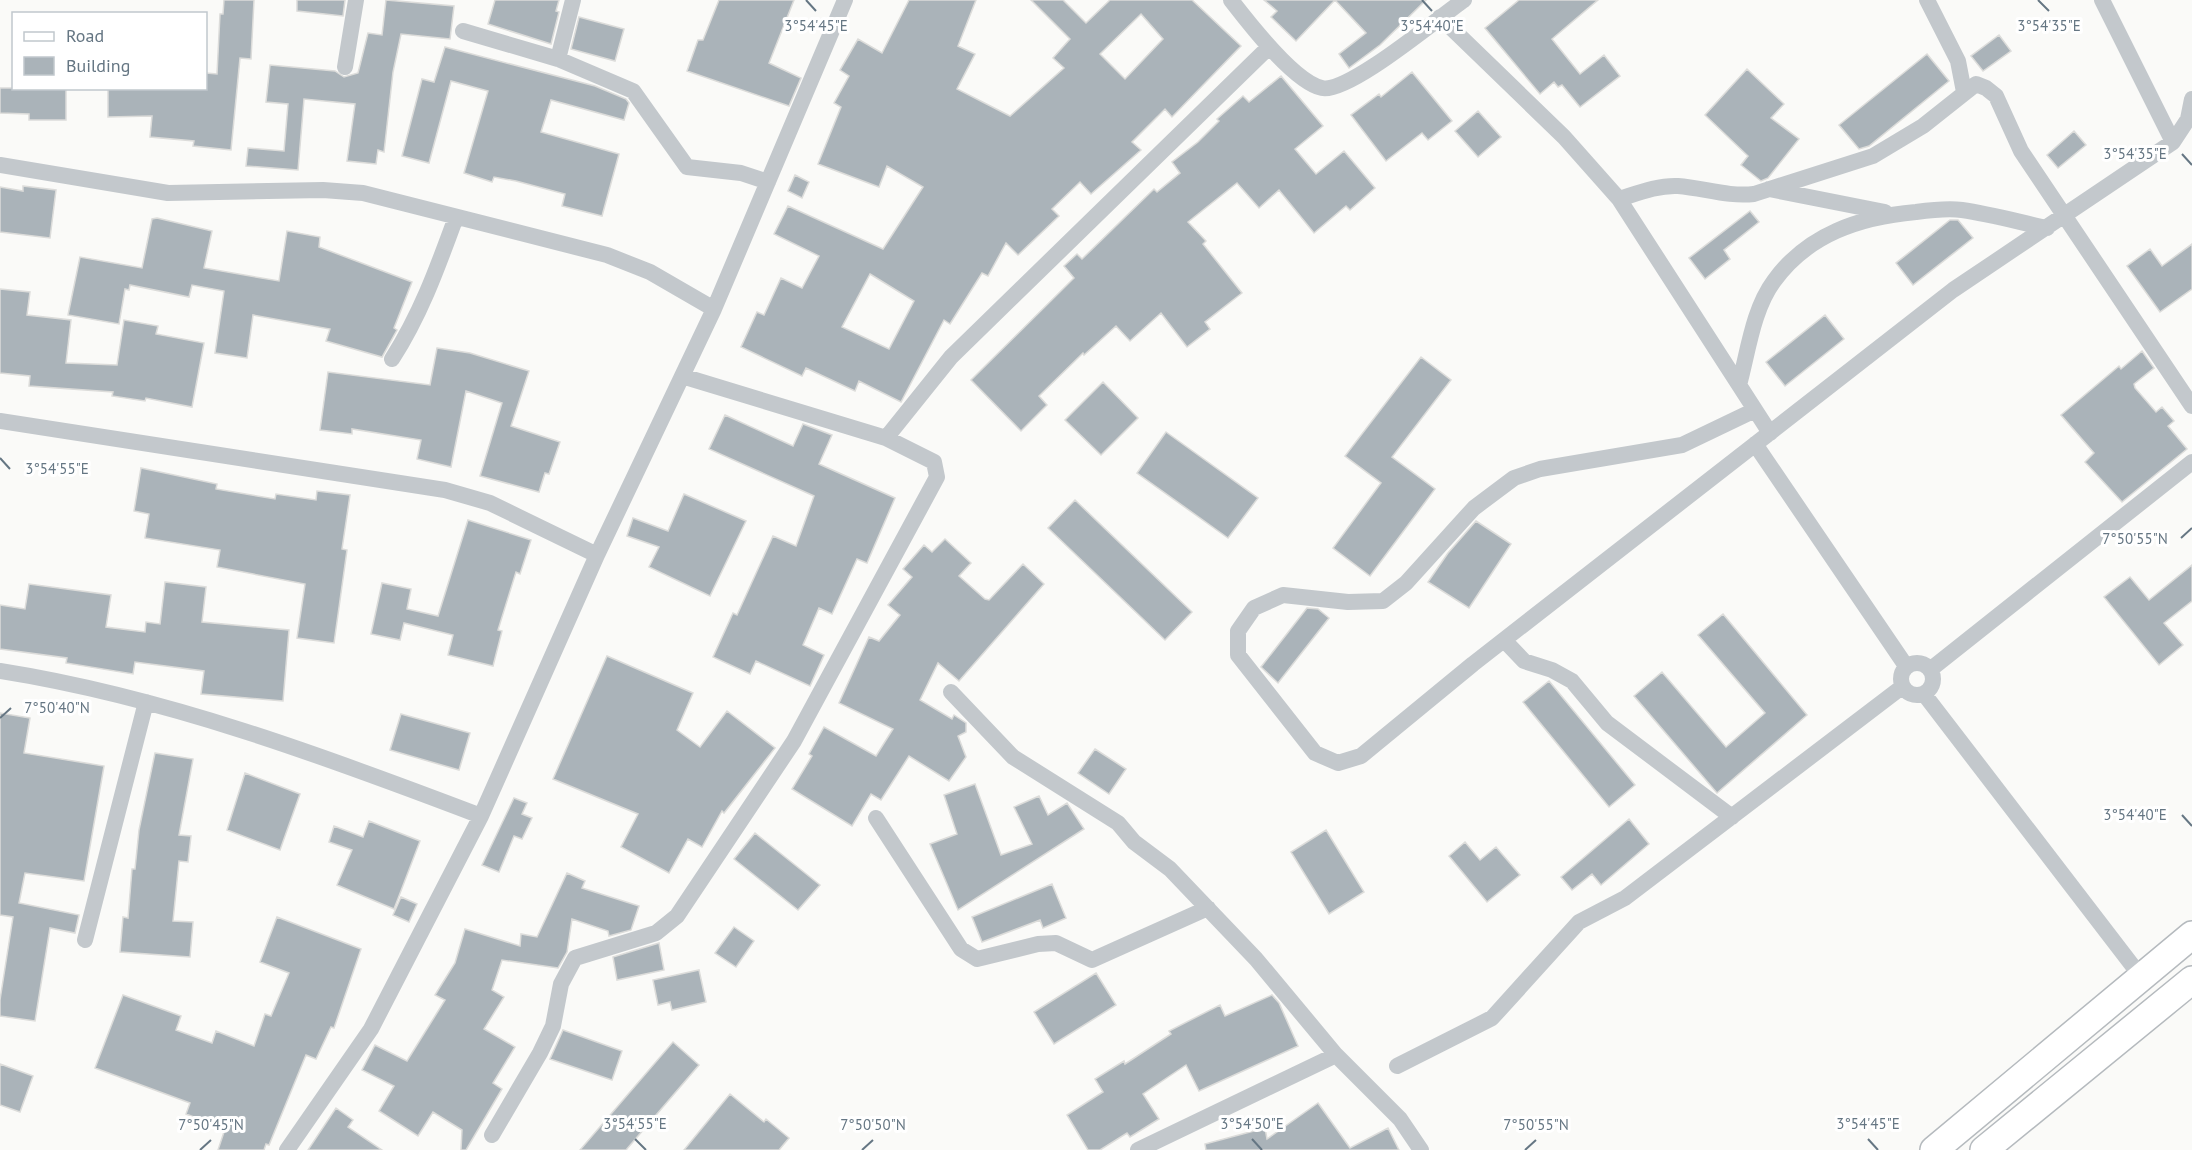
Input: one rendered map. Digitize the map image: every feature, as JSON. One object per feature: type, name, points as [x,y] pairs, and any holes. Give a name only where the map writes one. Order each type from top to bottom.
[{"type":"main road","points":[[1934,1150],[2192,935]]},
{"type":"main road","points":[[1984,1150],[2192,980]]},
{"type":"street","points":[[345,67],[356,0]]},
{"type":"street","points":[[558,59],[573,0]]},
{"type":"street","points":[[286,1150],[371,1029],[481,816],[597,555],[714,309],[845,0]]},
{"type":"street","points":[[1230,0],[1268,48],[1313,84],[1322,88],[1336,88],[1359,76],[1464,0]]},
{"type":"street","points":[[1927,0],[1958,61],[1964,92]]},
{"type":"street","points":[[2102,0],[2173,142]]},
{"type":"street","points":[[1440,17],[1564,137],[1618,199],[1770,433]]},
{"type":"street","points":[[463,31],[558,59],[633,91],[687,167],[741,173],[768,182]]},
{"type":"street","points":[[886,438],[951,357],[1268,48]]},
{"type":"street","points":[[1618,199],[1667,186],[1740,195],[1768,189],[1873,156],[1923,126],[1976,84],[1996,96],[2021,151],[2192,406]]},
{"type":"street","points":[[1755,410],[1682,445],[1540,470],[1514,478],[1474,507],[1406,583],[1383,601],[1348,602],[1283,595],[1254,608],[1238,631],[1238,655],[1315,753],[1338,763],[1361,756],[1504,640],[1953,290],[2173,142],[2188,119],[2192,99]]},
{"type":"street","points":[[0,165],[168,193],[323,190],[363,193],[607,255],[650,272],[714,309]]},
{"type":"street","points":[[1768,189],[1895,213]]},
{"type":"street","points":[[1739,385],[1762,303],[1773,282],[1801,252],[1822,236],[1859,220],[1895,213],[1960,210],[2047,228]]},
{"type":"street","points":[[392,359],[411,330],[427,296],[456,217]]},
{"type":"street","points":[[492,1135],[540,1053],[553,1026],[561,984],[569,966],[582,955],[656,933],[677,916],[794,741],[937,477],[934,462],[886,438],[682,376]]},
{"type":"street","points":[[0,421],[445,490],[490,503],[597,555]]},
{"type":"street","points":[[1755,444],[1906,666]]},
{"type":"street","points":[[1931,669],[2192,462]]},
{"type":"street","points":[[1504,640],[1524,661],[1552,670],[1572,681],[1607,723],[1732,816]]},
{"type":"street","points":[[1906,666],[1919,663],[1931,669]]},
{"type":"street","points":[[1906,666],[1900,680],[1902,687],[1908,693],[1924,694],[2142,978]]},
{"type":"street","points":[[1924,694],[1933,683],[1931,669]]},
{"type":"street","points":[[0,671],[146,702],[348,765],[481,816]]},
{"type":"street","points":[[1398,1066],[1492,1018],[1579,922],[1625,898],[1902,687]]},
{"type":"street","points":[[951,692],[1013,757],[1118,823],[1134,842],[1170,869],[1256,959],[1336,1055],[1400,1119],[1421,1150]]},
{"type":"street","points":[[85,940],[146,702]]},
{"type":"street","points":[[876,818],[961,949],[977,959],[1038,944],[1056,944],[1092,960],[1208,908]]},
{"type":"street","points":[[1138,1150],[1336,1055]]},
{"type":"building","points":[[224,0],[254,0],[251,59],[240,58],[231,150],[193,146],[194,141],[150,137],[152,116],[108,117],[108,90],[207,90],[207,73],[217,74],[220,14],[223,14]]},
{"type":"building","points":[[297,0],[345,0],[343,16],[297,11]]},
{"type":"building","points":[[386,0],[454,6],[450,39],[401,34],[393,72],[384,152],[378,150],[376,164],[347,161],[355,104],[304,99],[298,170],[246,166],[248,148],[284,151],[288,104],[266,102],[270,65],[335,71],[344,77],[358,73],[368,33],[382,35]]},
{"type":"building","points":[[495,0],[559,0],[556,11],[559,12],[551,44],[488,24]]},
{"type":"building","points":[[719,0],[794,0],[769,63],[801,78],[789,106],[687,71],[698,40],[703,40]]},
{"type":"building","points":[[909,0],[976,0],[958,46],[975,54],[957,89],[1010,116],[1064,68],[1053,58],[1070,39],[1031,0],[1063,0],[1086,23],[1110,0],[1192,0],[1241,46],[1172,117],[1165,109],[1132,142],[1141,150],[1091,194],[1080,182],[1052,209],[1059,216],[1018,255],[1006,243],[988,276],[982,273],[950,324],[944,320],[901,402],[859,381],[855,391],[806,368],[802,376],[741,347],[757,312],[764,315],[781,278],[802,288],[819,256],[774,234],[788,206],[883,249],[923,187],[887,166],[879,187],[818,164],[841,107],[834,103],[849,76],[840,70],[858,39],[882,53]],"holes":[[[1141,14],[1163,39],[1125,79],[1100,54]],[[870,274],[914,301],[889,349],[842,327]]]},
{"type":"building","points":[[1264,0],[1335,0],[1296,41],[1271,17],[1277,11]]},
{"type":"building","points":[[1335,0],[1426,0],[1380,45],[1349,68],[1339,54],[1366,33]]},
{"type":"building","points":[[1519,0],[1598,0],[1552,39],[1580,74],[1604,55],[1620,76],[1580,107],[1562,85],[1558,87],[1554,82],[1540,94],[1485,28]]},
{"type":"building","points":[[579,17],[624,29],[615,61],[571,49]]},
{"type":"building","points":[[1999,35],[2011,51],[1983,71],[1971,56]]},
{"type":"building","points":[[445,47],[595,86],[626,99],[629,103],[624,120],[551,100],[541,132],[619,154],[602,216],[562,206],[565,194],[494,177],[492,182],[464,173],[488,91],[451,81],[429,163],[402,156],[422,79],[434,82]]},
{"type":"building","points":[[1927,54],[1949,81],[1869,146],[1859,149],[1839,125]]},
{"type":"building","points":[[1747,69],[1784,104],[1771,118],[1799,139],[1768,178],[1761,181],[1741,165],[1748,156],[1705,115]]},
{"type":"building","points":[[1412,72],[1452,121],[1428,140],[1422,133],[1386,161],[1351,115],[1379,94],[1381,97]]},
{"type":"building","points":[[1281,76],[1323,126],[1295,149],[1316,174],[1344,151],[1375,188],[1350,210],[1346,206],[1314,233],[1279,190],[1259,208],[1237,183],[1188,222],[1206,241],[1203,244],[1242,293],[1205,322],[1210,329],[1187,347],[1161,313],[1130,341],[1116,326],[1084,355],[1083,353],[1039,396],[1047,405],[1021,431],[971,380],[1074,278],[1064,266],[1077,254],[1082,259],[1154,189],[1157,192],[1180,173],[1172,162],[1198,142],[1219,121],[1217,119],[1243,96],[1249,102]]},
{"type":"building","points":[[0,88],[66,90],[66,120],[29,120],[29,114],[0,113]]},
{"type":"building","points":[[1478,111],[1501,137],[1478,157],[1455,131]]},
{"type":"building","points":[[2074,131],[2086,145],[2058,168],[2047,155]]},
{"type":"building","points":[[795,175],[809,182],[802,198],[788,191]]},
{"type":"building","points":[[23,186],[56,190],[50,238],[0,232],[0,187],[23,191]]},
{"type":"building","points":[[1750,211],[1759,222],[1724,250],[1730,259],[1705,279],[1689,258]]},
{"type":"building","points":[[157,218],[212,231],[204,268],[279,281],[287,231],[320,237],[319,247],[412,282],[394,328],[397,330],[382,357],[326,341],[330,329],[253,315],[247,358],[215,353],[224,291],[192,285],[189,297],[130,285],[129,290],[125,289],[119,324],[68,315],[80,257],[142,268],[152,219]]},
{"type":"building","points":[[1950,220],[1958,220],[1973,238],[1913,285],[1896,263]]},
{"type":"building","points":[[2192,244],[2192,289],[2160,312],[2127,266],[2150,249],[2162,266]]},
{"type":"building","points":[[0,289],[30,292],[27,315],[71,320],[66,363],[117,365],[124,320],[158,326],[156,334],[204,343],[192,407],[146,398],[145,401],[112,396],[113,392],[29,386],[30,376],[0,373]]},
{"type":"building","points":[[1825,315],[1844,339],[1785,386],[1766,362]]},
{"type":"building","points":[[437,348],[470,353],[529,371],[511,426],[560,442],[549,474],[545,473],[539,492],[480,476],[502,403],[466,391],[451,467],[417,459],[421,440],[352,429],[352,434],[320,430],[328,372],[430,385]]},
{"type":"building","points":[[2142,351],[2154,368],[2134,384],[2135,388],[2156,412],[2162,407],[2174,421],[2168,426],[2187,449],[2122,502],[2085,462],[2094,453],[2061,415],[2119,366],[2121,369]]},
{"type":"building","points":[[1421,357],[1451,380],[1392,457],[1435,489],[1370,576],[1333,548],[1381,483],[1345,456]]},
{"type":"building","points":[[1103,382],[1138,418],[1101,455],[1065,420]]},
{"type":"building","points":[[725,415],[793,446],[803,424],[832,435],[819,464],[895,498],[867,563],[857,559],[832,614],[819,608],[803,645],[824,655],[810,686],[756,661],[750,674],[713,657],[733,613],[737,615],[773,536],[796,546],[814,496],[709,449]]},
{"type":"building","points":[[1166,432],[1258,498],[1228,538],[1137,473]]},
{"type":"building","points":[[141,468],[217,484],[216,489],[275,499],[276,494],[316,500],[317,491],[350,495],[342,549],[347,550],[334,643],[297,638],[305,584],[217,567],[220,550],[145,538],[149,514],[134,511]]},
{"type":"building","points":[[684,494],[746,521],[710,596],[649,567],[659,547],[627,536],[633,518],[668,531]]},
{"type":"building","points":[[1075,500],[1192,612],[1165,640],[1048,528]]},
{"type":"building","points":[[468,520],[531,540],[520,574],[516,572],[498,630],[502,631],[493,666],[448,655],[453,635],[404,623],[400,640],[371,634],[382,583],[411,589],[407,609],[438,616]]},
{"type":"building","points":[[1476,521],[1511,544],[1469,608],[1428,582],[1448,553]]},
{"type":"building","points":[[945,539],[971,563],[959,576],[985,599],[989,600],[1023,564],[1044,584],[959,681],[938,663],[920,700],[952,719],[954,715],[966,723],[966,732],[958,736],[966,757],[949,781],[909,756],[881,800],[871,794],[852,826],[792,789],[812,756],[809,754],[824,727],[876,756],[893,729],[839,703],[869,637],[879,641],[900,615],[888,605],[912,577],[903,569],[924,545],[932,552]]},
{"type":"building","points":[[2192,565],[2192,601],[2164,623],[2183,645],[2159,665],[2104,597],[2130,577],[2149,600]]},
{"type":"building","points":[[165,582],[206,587],[202,622],[289,630],[283,701],[201,694],[204,671],[135,662],[133,674],[66,663],[67,658],[0,649],[0,605],[25,609],[29,584],[111,595],[106,627],[145,632],[146,622],[160,624]]},
{"type":"building","points":[[1307,608],[1318,609],[1329,618],[1278,683],[1261,667]]},
{"type":"building","points":[[1723,614],[1807,715],[1717,793],[1634,696],[1662,672],[1726,747],[1765,713],[1698,635]]},
{"type":"building","points":[[607,656],[693,693],[677,730],[700,747],[727,711],[775,748],[724,813],[722,811],[702,847],[688,839],[669,873],[621,847],[638,814],[553,779]]},
{"type":"building","points":[[1549,681],[1635,785],[1609,807],[1523,702]]},
{"type":"building","points":[[0,713],[30,718],[24,753],[104,766],[84,881],[25,873],[19,903],[79,915],[75,933],[50,928],[35,1021],[0,1016],[0,1000],[13,917],[0,915]]},
{"type":"building","points":[[401,714],[470,733],[459,770],[390,750]]},
{"type":"building","points":[[1095,749],[1126,769],[1109,794],[1078,773]]},
{"type":"building","points":[[155,753],[193,759],[179,835],[191,836],[188,862],[179,861],[173,921],[193,922],[190,957],[120,952],[123,917],[128,918],[132,869],[135,869],[139,830]]},
{"type":"building","points":[[245,773],[300,794],[280,850],[227,830]]},
{"type":"building","points":[[975,784],[1001,855],[1032,844],[1014,807],[1039,796],[1048,815],[1067,803],[1084,829],[958,910],[930,844],[957,834],[944,795]]},
{"type":"building","points":[[514,798],[527,803],[522,814],[532,818],[522,839],[514,836],[499,872],[482,865]]},
{"type":"building","points":[[1629,819],[1649,844],[1601,885],[1592,874],[1572,890],[1561,877]]},
{"type":"building","points":[[369,821],[420,841],[394,909],[337,885],[352,850],[329,842],[334,826],[363,837]]},
{"type":"building","points":[[1326,830],[1364,892],[1329,914],[1291,852]]},
{"type":"building","points":[[755,833],[820,885],[798,910],[734,859]]},
{"type":"building","points":[[1465,842],[1480,860],[1496,847],[1520,875],[1487,902],[1449,856]]},
{"type":"building","points":[[567,873],[585,881],[582,888],[639,906],[631,930],[609,936],[608,931],[572,919],[567,952],[558,968],[502,960],[492,990],[504,997],[484,1029],[515,1047],[493,1083],[502,1089],[466,1150],[461,1150],[462,1130],[433,1112],[418,1136],[379,1111],[394,1086],[362,1070],[375,1045],[407,1061],[445,1000],[435,995],[455,963],[465,929],[520,946],[521,934],[537,937]]},
{"type":"building","points":[[1052,884],[1066,918],[1043,928],[1040,920],[982,942],[972,917]]},
{"type":"building","points":[[401,897],[417,904],[409,922],[393,915]]},
{"type":"building","points":[[277,917],[361,949],[334,1028],[331,1027],[316,1059],[306,1055],[269,1145],[266,1144],[264,1150],[218,1150],[225,1129],[186,1114],[190,1103],[95,1068],[123,995],[181,1016],[176,1030],[212,1043],[216,1031],[254,1046],[265,1014],[271,1016],[289,973],[260,962]]},
{"type":"building","points":[[734,927],[754,941],[736,967],[715,953]]},
{"type":"building","points":[[659,943],[664,970],[617,980],[613,957]]},
{"type":"building","points":[[699,970],[706,1002],[672,1010],[670,1002],[658,1005],[653,980]]},
{"type":"building","points":[[1096,973],[1116,1005],[1054,1044],[1034,1012]]},
{"type":"building","points":[[1272,995],[1279,1003],[1298,1046],[1199,1091],[1186,1065],[1143,1094],[1159,1119],[1130,1137],[1127,1133],[1100,1150],[1088,1150],[1067,1115],[1103,1092],[1095,1079],[1124,1061],[1125,1064],[1171,1034],[1169,1031],[1220,1005],[1225,1016]]},
{"type":"building","points":[[563,1030],[622,1051],[612,1080],[550,1059]]},
{"type":"building","points":[[673,1042],[699,1065],[626,1150],[580,1150]]},
{"type":"building","points":[[0,1064],[33,1076],[20,1112],[0,1105]]},
{"type":"building","points":[[730,1094],[764,1122],[766,1119],[789,1138],[779,1150],[684,1150]]},
{"type":"building","points":[[1318,1103],[1350,1148],[1388,1128],[1399,1150],[1206,1150],[1205,1144],[1265,1128],[1267,1139]]},
{"type":"building","points":[[336,1108],[353,1120],[348,1127],[382,1150],[308,1150]]}]
